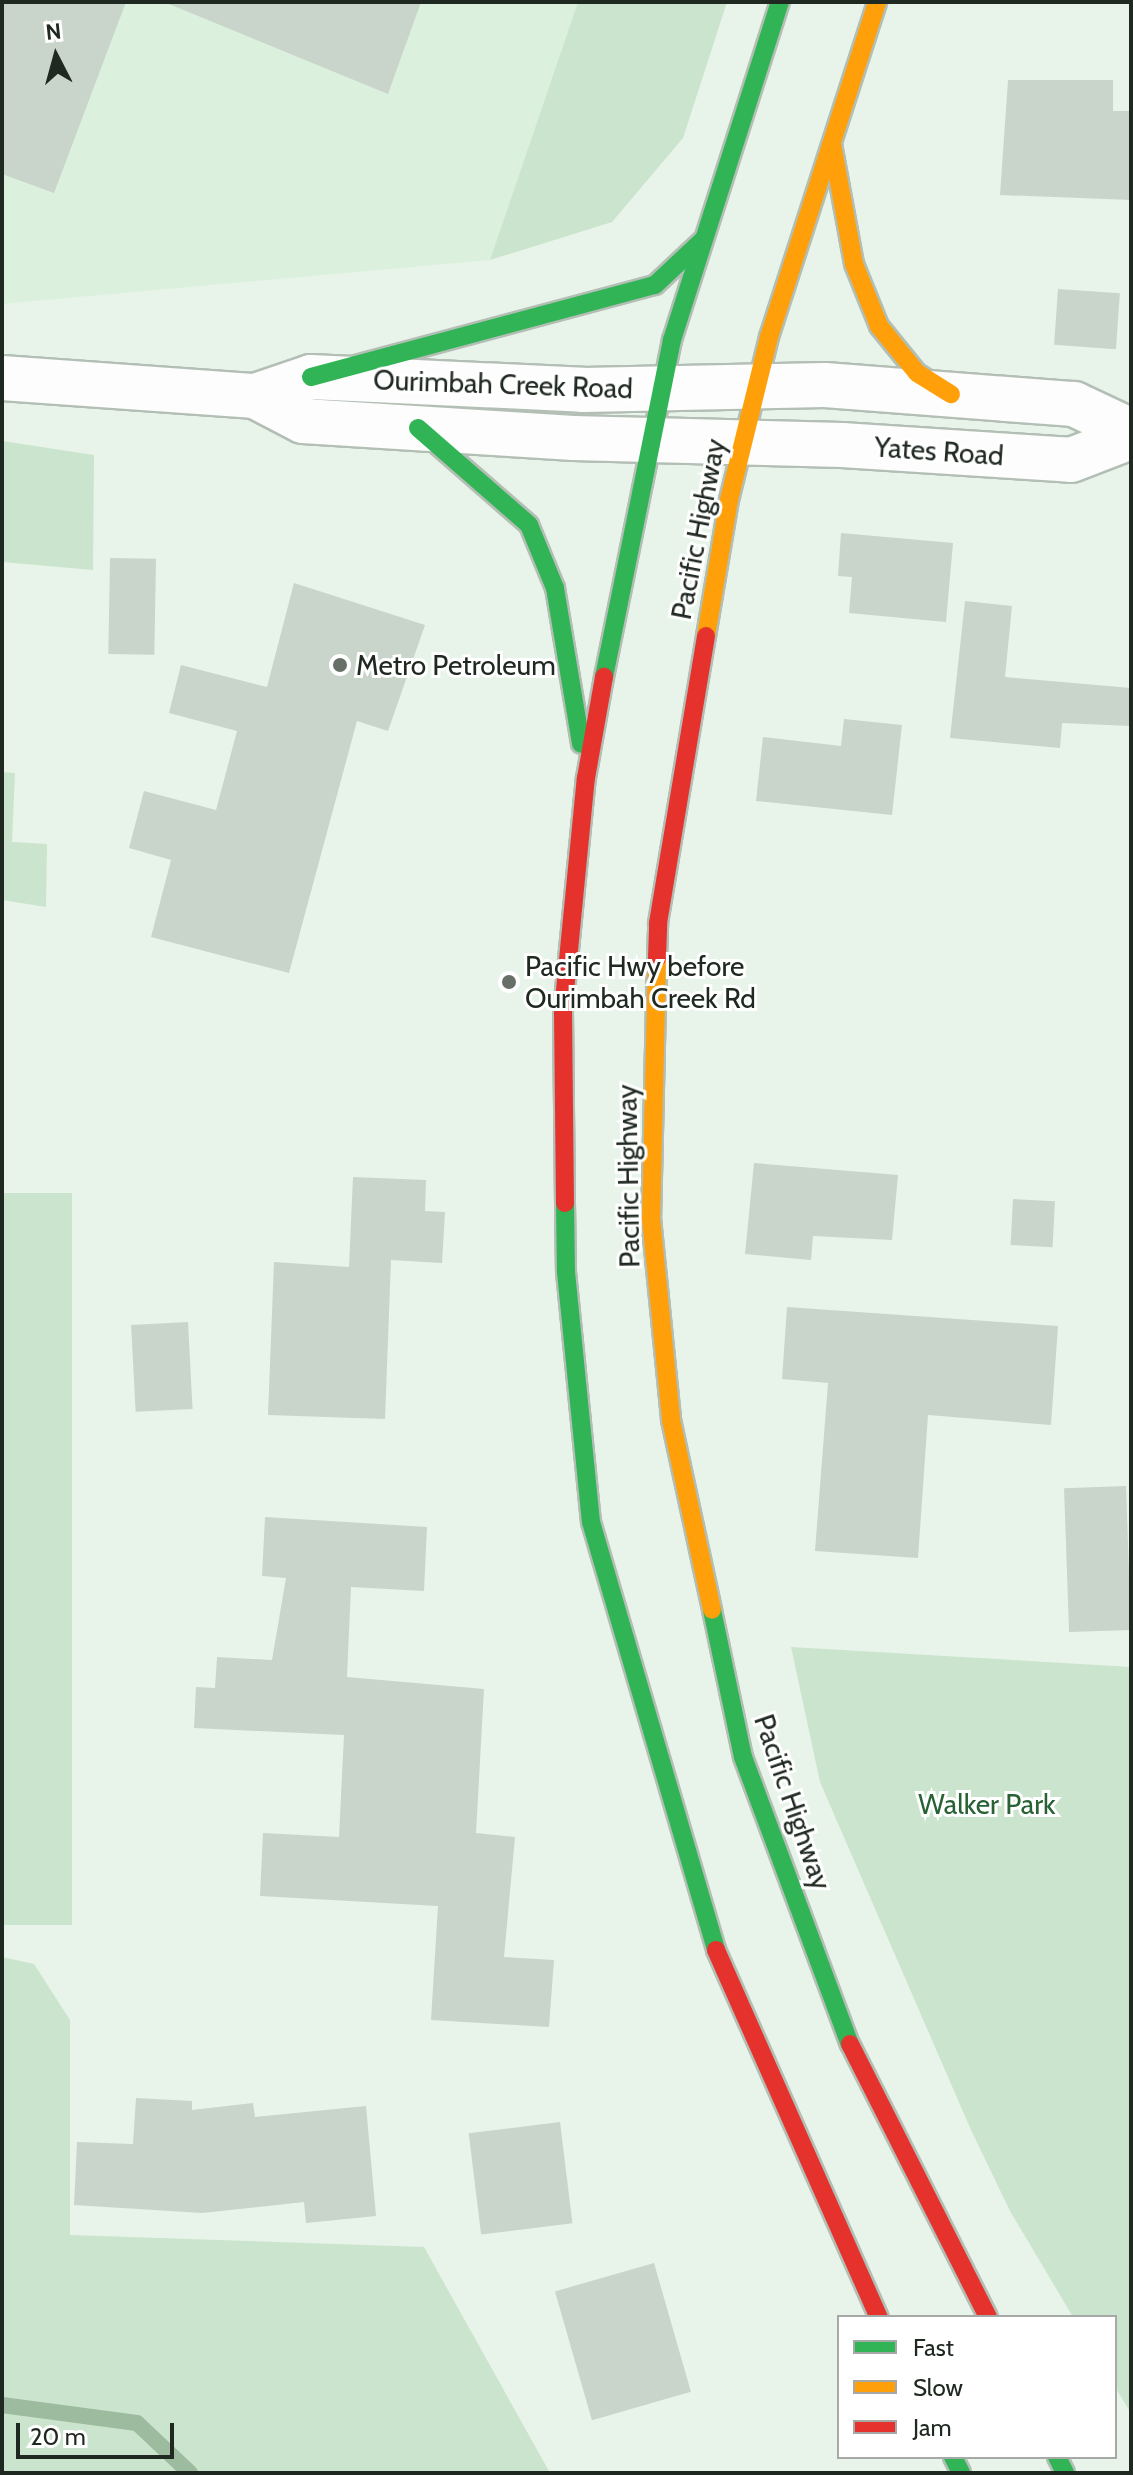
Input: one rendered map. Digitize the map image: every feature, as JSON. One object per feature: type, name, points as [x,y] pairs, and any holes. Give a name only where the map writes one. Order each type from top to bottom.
[{"type":"main road","points":[[780,2],[703,240],[661,390],[586,778],[563,1011],[566,1272],[591,1522],[704,1924],[878,2315]]},
{"type":"main road","name":"Pacific Highway","points":[[877,2],[830,134],[755,389],[743,443],[658,923],[651,1218],[671,1420],[743,1757],[848,2041],[987,2315]]},
{"type":"main road","points":[[830,134],[854,264],[879,326],[917,373],[951,394]]},
{"type":"main road","points":[[311,377],[655,285],[703,240]]},
{"type":"main road","points":[[418,428],[529,525],[555,588],[586,778]]},
{"type":"street","name":"Ourimbah Creek Road","points":[[2,378],[255,396],[311,377],[661,390],[755,389]]},
{"type":"street","name":"Yates Road","points":[[755,389],[825,385],[1074,404],[1131,431]]},
{"type":"street","name":"Ourimbah Creek Road","points":[[255,396],[303,421],[743,443]]},
{"type":"street","name":"Yates Road","points":[[743,443],[1071,460],[1131,437]]},
{"type":"shaded area","points":[[2,2],[578,2],[490,260],[2,304]]},
{"type":"green space","points":[[578,2],[727,2],[683,138],[612,222],[490,260]]},
{"type":"green space","points":[[2,441],[94,455],[93,570],[2,562]]},
{"type":"green space","points":[[2,772],[15,773],[12,842],[47,844],[46,907],[2,900]]},
{"type":"green space","points":[[2,1193],[72,1193],[72,1925],[2,1925]]},
{"type":"green space","name":"Walker Park","points":[[791,1647],[1131,1667],[1131,2413],[1117,2390],[1117,2315],[1072,2315],[1010,2211],[971,2130],[820,1782]]},
{"type":"green space","points":[[2,1957],[34,1964],[70,2020],[70,2235],[424,2247],[550,2473],[2,2473]]},
{"type":"building","points":[[2,2],[126,2],[54,193],[2,174]]},
{"type":"building","points":[[164,2],[421,2],[388,94]]},
{"type":"building","points":[[1008,80],[1113,80],[1113,111],[1131,111],[1131,200],[1000,195]]},
{"type":"building","points":[[1058,289],[1120,293],[1116,349],[1054,345]]},
{"type":"building","points":[[841,533],[953,543],[946,622],[849,613],[852,577],[838,576]]},
{"type":"building","points":[[110,558],[156,559],[154,655],[108,654]]},
{"type":"building","points":[[294,583],[425,625],[388,731],[357,721],[289,973],[151,937],[171,860],[129,848],[144,791],[216,810],[237,731],[169,713],[181,665],[267,687]]},
{"type":"building","points":[[965,601],[1012,606],[1005,677],[1131,688],[1131,726],[1062,723],[1060,748],[950,738]]},
{"type":"building","points":[[844,719],[902,725],[892,815],[756,801],[763,737],[841,746]]},
{"type":"building","points":[[754,1163],[898,1175],[892,1240],[813,1236],[811,1260],[745,1254]]},
{"type":"building","points":[[353,1177],[426,1180],[425,1211],[445,1212],[442,1263],[391,1260],[385,1419],[268,1415],[274,1262],[349,1267]]},
{"type":"building","points":[[1013,1199],[1055,1201],[1053,1247],[1011,1245]]},
{"type":"building","points":[[787,1307],[1058,1326],[1051,1425],[928,1415],[918,1558],[815,1551],[828,1383],[782,1379]]},
{"type":"building","points":[[188,1322],[193,1409],[136,1412],[131,1325]]},
{"type":"building","points":[[1126,1486],[1131,1630],[1069,1632],[1064,1488]]},
{"type":"building","points":[[265,1517],[427,1527],[424,1591],[351,1587],[347,1677],[484,1689],[476,1833],[515,1837],[504,1957],[554,1960],[549,2027],[431,2020],[438,1906],[260,1896],[263,1833],[339,1837],[344,1735],[194,1728],[196,1687],[215,1688],[217,1657],[272,1660],[286,1578],[262,1576]]},
{"type":"building","points":[[136,2098],[192,2101],[192,2110],[253,2103],[255,2117],[366,2106],[376,2216],[306,2223],[304,2202],[202,2213],[74,2205],[77,2142],[133,2144]]},
{"type":"building","points":[[560,2122],[572,2223],[481,2234],[469,2133]]},
{"type":"building","points":[[654,2263],[691,2392],[592,2420],[555,2291]]},
{"type":"waterway","points":[[2,2405],[137,2423],[190,2473]]},
{"type":"traffic: fast","points":[[604,677],[672,340],[780,2]]},
{"type":"traffic: fast","points":[[311,377],[655,285],[703,240]]},
{"type":"traffic: fast","points":[[418,428],[529,525],[555,588],[581,744]]},
{"type":"traffic: fast","points":[[565,1203],[566,1272],[591,1522],[716,1950]]},
{"type":"traffic: fast","points":[[712,1610],[743,1757],[850,2044]]},
{"type":"traffic: fast","points":[[954,2459],[961,2473]]},
{"type":"traffic: fast","points":[[1058,2459],[1065,2473]]},
{"type":"traffic: slow","points":[[706,636],[729,500],[769,337],[877,2]]},
{"type":"traffic: slow","points":[[832,144],[854,264],[879,326],[917,373],[951,394]]},
{"type":"traffic: slow","points":[[657,958],[651,1218],[671,1420],[712,1610]]},
{"type":"traffic: jam","points":[[657,958],[658,923],[706,636]]},
{"type":"traffic: jam","points":[[565,1203],[563,1011],[586,778],[604,677]]},
{"type":"traffic: jam","points":[[716,1950],[878,2315]]},
{"type":"traffic: jam","points":[[850,2044],[987,2315]]},
{"type":"place","name":"Metro Petroleum","points":[[340,665]]},
{"type":"place","name":"Pacific Hwy before Ourimbah Creek Rd","points":[[509,982]]}]
